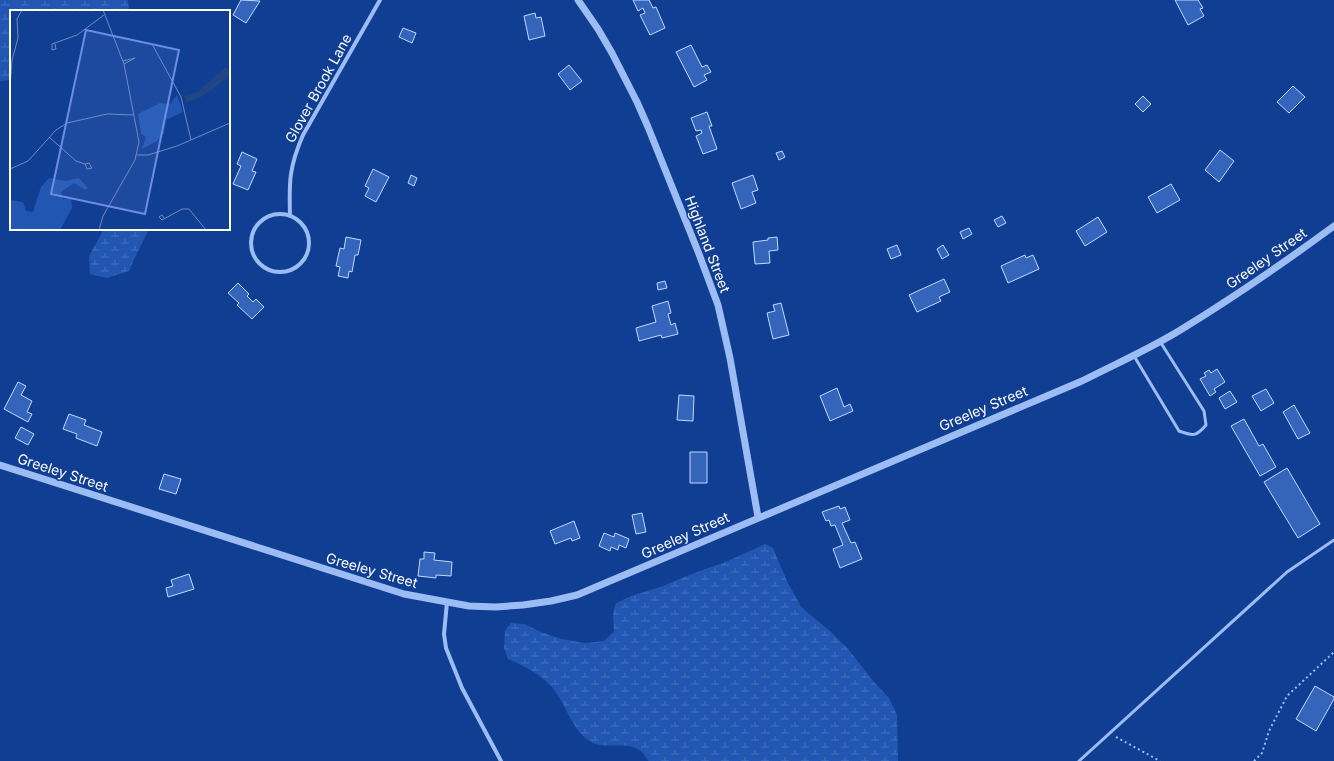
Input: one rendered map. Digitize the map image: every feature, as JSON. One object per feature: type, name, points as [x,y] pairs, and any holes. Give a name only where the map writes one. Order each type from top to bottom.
[{"type":"street","name":"Glover Brook Lane","points":[[290,216],[290,170],[295,154],[303,135],[380,0]]},
{"type":"street","name":"Highland Street","points":[[578,0],[612,52],[651,134],[718,305],[730,358],[758,517]]},
{"type":"street","points":[[280,214],[290,216],[305,228],[309,247],[306,256],[300,264],[292,270],[283,272],[265,268],[253,253],[251,244],[257,226],[263,220],[280,214]]},
{"type":"street","name":"Greeley Street","points":[[0,465],[404,594],[469,606],[523,605],[551,601],[577,594],[653,563],[758,517],[1082,381],[1181,330],[1226,301],[1334,226]]},
{"type":"street","points":[[447,602],[444,634],[446,648],[481,726],[501,761]]},
{"type":"lane","points":[[1133,356],[1179,431],[1192,435],[1200,432],[1206,425],[1204,411],[1160,341]]},
{"type":"lane","points":[[1079,761],[1287,572],[1334,540]]},
{"type":"path","points":[[1254,761],[1262,753],[1269,731],[1287,696],[1334,652]]},
{"type":"path","points":[[1110,733],[1160,761]]},
{"type":"green space","points":[[0,0],[128,0],[129,10],[10,10],[10,80],[0,81]]},
{"type":"green space","points":[[103,230],[148,230],[129,271],[107,278],[90,274],[89,256]]},
{"type":"green space","points":[[765,544],[773,548],[786,579],[801,607],[831,632],[848,649],[874,682],[889,698],[897,715],[898,761],[649,761],[641,751],[635,748],[621,745],[601,745],[588,740],[575,726],[559,697],[549,684],[537,674],[508,659],[504,648],[505,631],[511,623],[524,624],[561,639],[585,643],[604,641],[614,632],[613,614],[616,603],[631,596],[663,586],[728,561]]},
{"type":"building","points":[[241,0],[260,1],[246,23],[233,15]]},
{"type":"building","points":[[633,0],[649,0],[653,8],[656,7],[665,28],[650,35],[640,15],[645,13],[643,8],[638,11]]},
{"type":"building","points":[[1175,0],[1198,0],[1203,8],[1200,9],[1204,16],[1188,25]]},
{"type":"building","points":[[535,13],[536,18],[541,17],[545,36],[529,40],[524,16]]},
{"type":"building","points":[[403,28],[416,33],[412,43],[399,37]]},
{"type":"building","points":[[691,45],[702,67],[707,65],[711,72],[704,75],[707,80],[694,87],[676,52]]},
{"type":"building","points":[[569,65],[582,81],[570,90],[558,74]]},
{"type":"building","points":[[1293,86],[1305,97],[1289,113],[1277,102]]},
{"type":"building","points":[[1143,96],[1151,104],[1143,112],[1135,104]]},
{"type":"building","points":[[707,112],[712,126],[709,126],[717,149],[703,154],[696,136],[702,133],[701,130],[696,131],[691,118]]},
{"type":"building","points":[[1220,150],[1234,161],[1219,182],[1205,170]]},
{"type":"building","points":[[782,151],[785,157],[779,160],[776,153]]},
{"type":"building","points":[[242,152],[257,159],[252,171],[256,172],[248,190],[233,184],[241,166],[237,164]]},
{"type":"building","points":[[373,169],[389,177],[376,202],[365,196],[369,188],[365,186]]},
{"type":"building","points":[[411,175],[417,178],[414,186],[408,183]]},
{"type":"building","points":[[753,175],[758,190],[752,192],[756,203],[741,209],[732,183]]},
{"type":"building","points":[[1171,184],[1180,200],[1157,213],[1148,197]]},
{"type":"building","points":[[1002,216],[1006,223],[998,227],[994,220]]},
{"type":"building","points":[[1098,217],[1107,232],[1085,246],[1076,231]]},
{"type":"building","points":[[969,228],[972,234],[963,239],[960,232]]},
{"type":"building","points":[[346,237],[361,240],[358,255],[355,255],[352,272],[349,271],[348,278],[338,276],[340,267],[336,266],[340,248],[344,249]]},
{"type":"building","points":[[777,237],[778,250],[769,251],[770,263],[755,264],[753,242]]},
{"type":"building","points":[[897,245],[901,255],[891,259],[887,249]]},
{"type":"building","points":[[943,245],[949,255],[942,259],[937,249]]},
{"type":"building","points":[[1025,255],[1026,258],[1033,255],[1039,269],[1008,283],[1001,266]]},
{"type":"building","points":[[944,279],[950,292],[939,297],[941,301],[917,312],[909,295]]},
{"type":"building","points":[[665,281],[667,288],[658,290],[657,283]]},
{"type":"building","points":[[238,283],[249,294],[247,296],[253,302],[256,299],[264,307],[252,319],[237,305],[239,303],[228,293]]},
{"type":"building","points":[[668,301],[671,313],[668,314],[671,325],[675,323],[678,334],[662,338],[661,335],[639,341],[636,328],[656,322],[652,306]]},
{"type":"building","points":[[781,303],[789,335],[773,339],[767,313],[775,311],[773,305]]},
{"type":"building","points":[[1217,369],[1225,382],[1214,389],[1216,392],[1210,396],[1200,379],[1206,376],[1204,373],[1209,370],[1211,373]]},
{"type":"building","points":[[18,382],[26,386],[21,395],[32,401],[27,412],[32,414],[28,422],[4,409]]},
{"type":"building","points":[[837,388],[844,407],[850,404],[853,411],[830,421],[820,396]]},
{"type":"building","points":[[1266,389],[1274,403],[1261,411],[1252,396]]},
{"type":"building","points":[[1230,391],[1237,402],[1225,409],[1219,398]]},
{"type":"building","points":[[679,395],[694,396],[693,421],[677,420]]},
{"type":"building","points":[[1294,405],[1310,433],[1298,439],[1283,412]]},
{"type":"building","points":[[69,414],[86,420],[84,425],[102,432],[97,446],[76,438],[77,434],[63,429]]},
{"type":"building","points":[[1244,419],[1259,446],[1263,444],[1276,467],[1260,476],[1231,426]]},
{"type":"building","points":[[21,427],[34,434],[28,445],[15,438]]},
{"type":"building","points":[[690,452],[707,452],[707,483],[690,483]]},
{"type":"building","points":[[1287,468],[1320,524],[1298,538],[1264,482]]},
{"type":"building","points":[[164,474],[181,479],[176,494],[159,489]]},
{"type":"building","points":[[839,506],[840,509],[845,507],[850,520],[842,523],[851,543],[855,542],[862,559],[840,568],[833,549],[843,545],[835,525],[831,526],[829,520],[826,521],[822,512]]},
{"type":"building","points":[[642,513],[646,532],[636,534],[632,515]]},
{"type":"building","points":[[574,521],[580,538],[572,541],[571,538],[555,544],[550,531]]},
{"type":"building","points":[[604,533],[614,537],[615,533],[629,539],[626,548],[619,545],[618,550],[611,547],[610,551],[599,546]]},
{"type":"building","points":[[424,552],[435,553],[434,560],[452,562],[451,576],[436,575],[436,578],[418,576],[420,559],[424,559]]},
{"type":"building","points":[[189,574],[194,589],[168,597],[166,588],[173,586],[171,580]]},
{"type":"building","points":[[1315,686],[1334,697],[1316,731],[1296,719]]}]
